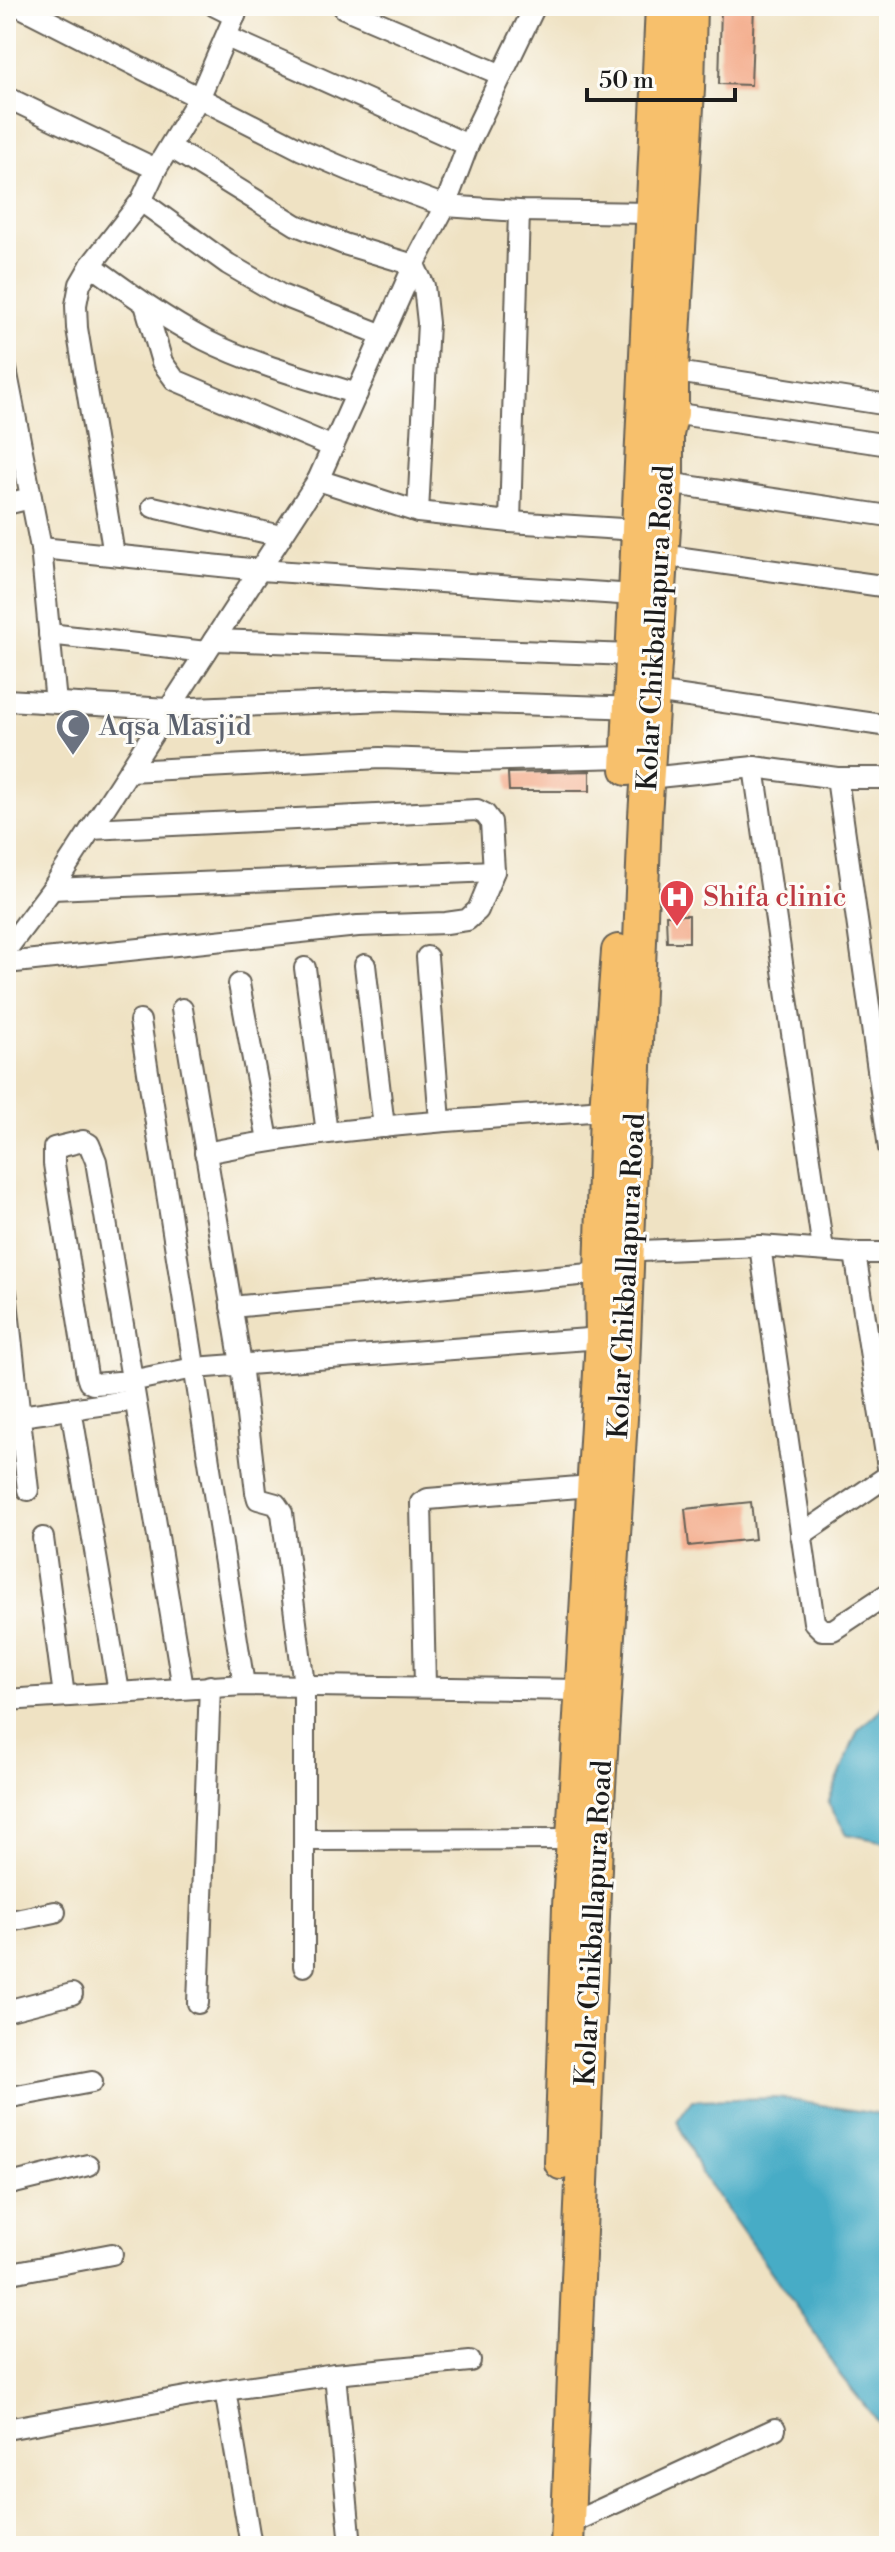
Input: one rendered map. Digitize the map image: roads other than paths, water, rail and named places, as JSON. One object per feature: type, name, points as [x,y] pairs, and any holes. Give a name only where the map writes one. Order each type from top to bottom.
[{"type":"main road","name":"Kolar Chikballapura Road","points":[[561,2539],[555,2291],[581,1690],[605,1485],[602,1338],[610,1259],[606,1110],[637,768],[662,555],[667,434],[672,413],[658,369],[652,213],[662,6]]},
{"type":"main road","name":"Kolar Chikballapura Road","points":[[645,703],[632,655],[638,530],[688,89],[690,6]]},
{"type":"main road","name":"Kolar Chikballapura Road","points":[[561,2539],[597,1819],[610,1259],[637,768]]},
{"type":"street","points":[[19,6],[302,150],[445,206],[519,211],[652,213]]},
{"type":"street","points":[[114,555],[77,328],[78,294],[91,265],[141,201],[156,169],[200,96],[237,11],[215,6]]},
{"type":"street","points":[[6,950],[52,889],[318,480],[414,265],[445,206],[468,145],[535,6]]},
{"type":"street","points":[[344,8],[502,75]]},
{"type":"street","points":[[227,37],[468,145]]},
{"type":"street","points":[[6,97],[156,169]]},
{"type":"street","points":[[170,147],[296,225],[344,244],[414,265],[424,286],[428,323],[418,512]]},
{"type":"street","points":[[141,201],[228,264],[281,295],[383,335]]},
{"type":"street","points":[[510,522],[519,211]]},
{"type":"street","points":[[91,265],[145,304],[205,340],[261,364],[357,394]]},
{"type":"street","points":[[145,304],[162,362],[175,380],[333,447]]},
{"type":"street","points":[[6,369],[41,548],[56,703]]},
{"type":"street","points":[[658,369],[889,405]]},
{"type":"street","points":[[672,413],[889,445]]},
{"type":"street","points":[[318,480],[418,512],[510,522],[638,530]]},
{"type":"street","points":[[667,483],[889,516]]},
{"type":"street","points":[[6,504],[31,498]]},
{"type":"street","points":[[153,507],[281,536]]},
{"type":"street","points":[[41,548],[260,570],[635,595]]},
{"type":"street","points":[[662,555],[889,587]]},
{"type":"street","points":[[49,634],[210,646],[632,655]]},
{"type":"street","points":[[6,700],[169,709],[387,700],[645,703],[889,726]]},
{"type":"street","points":[[129,771],[380,758],[637,768],[754,767],[837,778],[889,778]]},
{"type":"street","points":[[754,767],[823,1250]]},
{"type":"street","points":[[837,778],[885,1085],[889,1148]]},
{"type":"street","points":[[6,963],[358,926],[467,920],[478,910],[494,871],[491,822],[477,810],[91,829]]},
{"type":"street","points":[[52,889],[494,871]]},
{"type":"street","points":[[427,957],[440,1121]]},
{"type":"street","points":[[365,965],[384,1127]]},
{"type":"street","points":[[305,968],[327,1133]]},
{"type":"street","points":[[239,984],[268,1140]]},
{"type":"street","points":[[182,1009],[241,1364],[256,1492],[258,1499],[276,1504],[282,1513],[304,1685],[304,1966]]},
{"type":"street","points":[[140,1021],[244,1685]]},
{"type":"street","points":[[205,1153],[268,1140],[327,1133],[440,1121],[606,1110]]},
{"type":"street","points":[[133,1390],[89,1382],[54,1164],[54,1148],[57,1146],[83,1141],[89,1144],[96,1161],[183,1688]]},
{"type":"street","points":[[760,1246],[814,1622],[822,1630],[833,1630],[889,1593]]},
{"type":"street","points":[[231,1307],[610,1259],[760,1246],[889,1253]]},
{"type":"street","points":[[801,1535],[889,1475],[855,1253]]},
{"type":"street","points":[[6,1292],[28,1490]]},
{"type":"street","points":[[20,1416],[71,1409],[194,1368],[602,1338]]},
{"type":"street","points":[[71,1409],[119,1692]]},
{"type":"street","points":[[425,1686],[421,1503],[428,1499],[605,1485]]},
{"type":"street","points":[[43,1538],[64,1696]]},
{"type":"street","points":[[6,1700],[244,1685],[581,1690]]},
{"type":"street","points":[[198,2003],[210,1686]]},
{"type":"street","points":[[304,1840],[574,1839]]},
{"type":"street","points":[[6,1922],[55,1912]]},
{"type":"street","points":[[6,2011],[72,1994]]},
{"type":"street","points":[[6,2098],[92,2082]]},
{"type":"street","points":[[6,2185],[88,2165]]},
{"type":"street","points":[[6,2274],[112,2254]]},
{"type":"street","points":[[6,2429],[225,2390],[335,2374],[470,2361]]},
{"type":"street","points":[[335,2374],[351,2546]]},
{"type":"street","points":[[225,2390],[251,2546]]},
{"type":"street","points":[[561,2539],[775,2429]]},
{"type":"water","points":[[887,1703],[889,1842],[885,1842],[847,1834],[828,1803],[858,1730]]},
{"type":"water","points":[[778,2098],[883,2115],[889,2113],[889,2436],[840,2375],[807,2322],[701,2173],[677,2121],[692,2100]]},
{"type":"place","name":"Aqsa Masjid","points":[[73,757]]},
{"type":"place","name":"Shifa clinic","points":[[677,928]]}]
